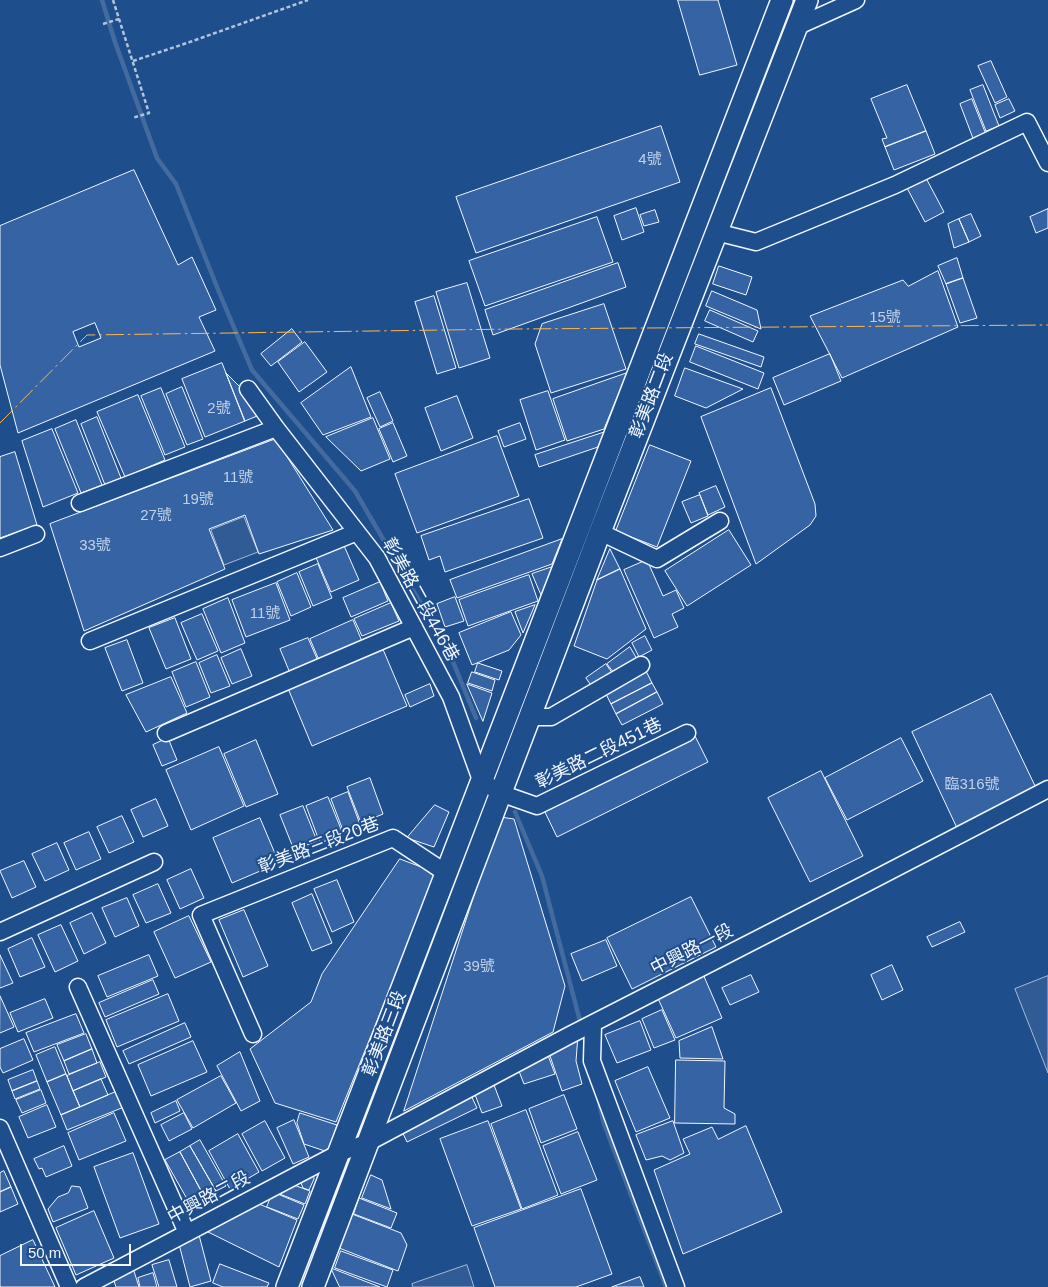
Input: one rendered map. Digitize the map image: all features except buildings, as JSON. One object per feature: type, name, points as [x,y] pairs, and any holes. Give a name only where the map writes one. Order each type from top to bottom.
[{"type":"main road","name":"彰美路二段","points":[[481,780],[782,0]]},
{"type":"main road","name":"彰美路二段","points":[[500,793],[807,0]]},
{"type":"main road","points":[[645,354],[665,363]]},
{"type":"main road","name":"彰美路三段","points":[[313,1287],[354,1147],[446,873],[481,780]]},
{"type":"main road","name":"彰美路三段","points":[[287,1287],[354,1147],[500,793]]},
{"type":"street","points":[[796,27],[856,0]]},
{"type":"street","points":[[716,232],[756,242],[895,185],[1027,122],[1048,163]]},
{"type":"street","name":"彰美路二段446巷","points":[[248,389],[377,558],[451,697],[481,780]]},
{"type":"street","points":[[80,503],[276,428]]},
{"type":"street","points":[[600,532],[657,559],[720,521]]},
{"type":"street","points":[[90,641],[357,532]]},
{"type":"street","points":[[0,548],[36,534]]},
{"type":"street","points":[[166,733],[414,627]]},
{"type":"street","points":[[529,717],[551,717],[641,665]]},
{"type":"street","name":"彰美路二段451巷","points":[[500,793],[537,806],[688,733]]},
{"type":"street","points":[[481,780],[500,793]]},
{"type":"street","name":"中興路一段","points":[[354,1147],[858,888],[1048,788]]},
{"type":"street","name":"彰美路三段20巷","points":[[252,1034],[201,915],[393,838],[446,873]]},
{"type":"street","points":[[0,932],[154,862]]},
{"type":"street","points":[[78,988],[187,1233]]},
{"type":"street","points":[[593,1024],[592,1060],[676,1287]]},
{"type":"street","points":[[0,1128],[4,1151],[69,1287]]},
{"type":"street","name":"中興路二段","points":[[84,1287],[354,1147]]},
{"type":"path","points":[[113,0],[149,113],[132,118]]},
{"type":"path","points":[[133,61],[308,0]]},
{"type":"path","points":[[103,24],[119,19]]},
{"type":"shaded area","points":[[244,517],[258,552],[224,565],[211,530]]},
{"type":"shaded area","points":[[1048,976],[1048,1073],[1015,989]]},
{"type":"shaded area","points":[[467,1265],[474,1287],[413,1287],[412,1284]]},
{"type":"waterway","points":[[102,0],[115,42],[157,158],[176,184],[252,370],[355,491],[449,652],[476,718]]},
{"type":"waterway","points":[[515,812],[542,876],[581,1025]]},
{"type":"waterway","points":[[598,1098],[604,1124],[666,1287]]},
{"type":"power","points":[[0,423],[87,335],[516,329],[1048,325]]}]
